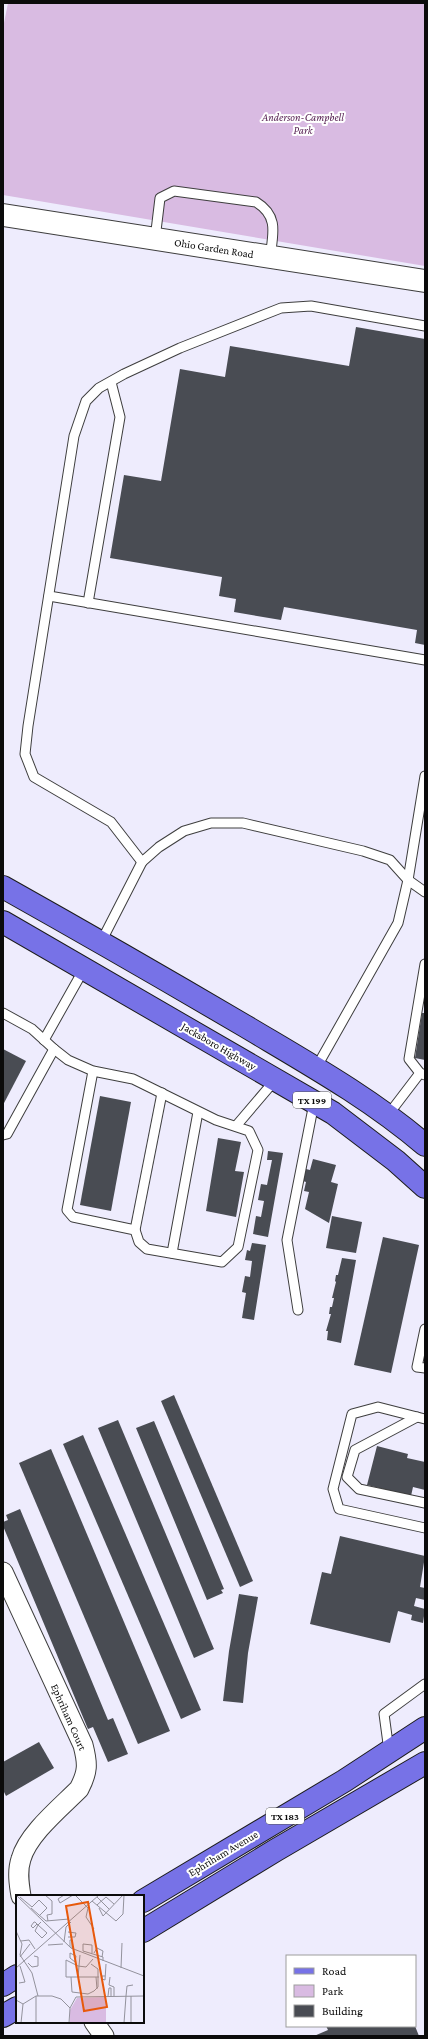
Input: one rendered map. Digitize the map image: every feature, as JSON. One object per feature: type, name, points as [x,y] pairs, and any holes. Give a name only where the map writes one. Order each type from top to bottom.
[{"type":"main road","name":"TX 199","points":[[3,888],[101,942],[316,1068],[373,1104],[425,1145]]},
{"type":"main road","name":"Jacksboro Highway","points":[[3,922],[314,1101],[333,1113],[396,1161],[425,1187]]},
{"type":"main road","points":[[84,969],[101,942]]},
{"type":"main road","name":"Ephriham Avenue","points":[[144,1900],[344,1781],[425,1728]]},
{"type":"main road","points":[[244,1869],[251,1856],[381,1777],[386,1768],[389,1751]]},
{"type":"main road","name":"TX 183","points":[[144,1930],[244,1869],[425,1763]]},
{"type":"main road","points":[[3,1985],[16,1977]]},
{"type":"main road","points":[[3,2016],[16,2009]]},
{"type":"street","name":"Ohio Garden Road","points":[[3,215],[425,281]]},
{"type":"street","name":"Ephriham Court","points":[[3,1572],[83,1745],[87,1761],[85,1778],[79,1789],[25,1847],[20,1861],[19,1879],[21,1895]]},
{"type":"street","points":[[95,2023],[104,2036]]},
{"type":"lane","points":[[155,238],[160,198],[174,191],[256,202],[266,208],[274,225],[270,257]]},
{"type":"lane","points":[[142,862],[111,822],[34,778],[25,754],[48,596],[74,436],[86,402],[99,388],[180,348],[281,308],[311,306],[425,326]]},
{"type":"lane","points":[[88,603],[120,417],[111,382]]},
{"type":"lane","points":[[48,596],[425,660]]},
{"type":"lane","points":[[316,1068],[398,923],[408,880],[425,776]]},
{"type":"lane","points":[[101,942],[142,862],[158,847],[184,831],[211,823],[243,823],[363,851],[390,860],[408,880],[425,892]]},
{"type":"lane","points":[[388,1115],[422,1074],[409,1059],[425,964]]},
{"type":"lane","points":[[44,1040],[84,969]]},
{"type":"lane","points":[[3,1013],[32,1029],[68,1060],[93,1071],[133,1079],[162,1093],[198,1112],[249,1132],[258,1150],[238,1247],[222,1262],[146,1249],[139,1242],[135,1230],[162,1093]]},
{"type":"lane","points":[[3,1135],[7,1134],[54,1049]]},
{"type":"lane","points":[[93,1071],[66,1210],[73,1217],[135,1230]]},
{"type":"lane","points":[[236,1126],[276,1079]]},
{"type":"lane","points":[[298,1310],[287,1240],[314,1101]]},
{"type":"lane","points":[[172,1253],[198,1112]]},
{"type":"lane","points":[[425,1329],[417,1367],[425,1368]]},
{"type":"lane","points":[[421,1418],[378,1407],[352,1414],[333,1489],[339,1510],[425,1528]]},
{"type":"lane","points":[[421,1418],[355,1450],[347,1477],[359,1489],[425,1503]]},
{"type":"lane","points":[[389,1751],[384,1714],[425,1684]]},
{"type":"lane","points":[[403,1777],[425,1774]]},
{"type":"green space","name":"Anderson-Campbell Park","points":[[8,3],[425,3],[425,266],[3,195],[3,28]]},
{"type":"building","points":[[356,327],[425,339],[425,645],[415,643],[417,630],[284,607],[281,620],[234,612],[236,599],[219,596],[222,577],[110,558],[124,475],[161,481],[180,369],[225,377],[230,346],[349,366]]},
{"type":"building","points":[[422,1013],[425,1013],[425,1060],[415,1058]]},
{"type":"building","points":[[3,1049],[26,1061],[3,1105]]},
{"type":"building","points":[[100,1096],[131,1102],[111,1211],[80,1205]]},
{"type":"building","points":[[218,1138],[241,1142],[235,1171],[244,1172],[236,1217],[206,1211]]},
{"type":"building","points":[[268,1151],[283,1153],[268,1237],[253,1234],[256,1216],[261,1217],[264,1201],[258,1200],[261,1184],[267,1185],[272,1160],[267,1160]]},
{"type":"building","points":[[313,1159],[336,1165],[331,1182],[338,1184],[329,1223],[305,1209],[309,1192],[304,1191],[306,1182],[303,1181],[306,1169],[310,1170]]},
{"type":"building","points":[[332,1216],[362,1222],[356,1253],[326,1248]]},
{"type":"building","points":[[383,1237],[419,1245],[391,1373],[354,1365]]},
{"type":"building","points":[[252,1243],[266,1245],[254,1320],[242,1318],[246,1293],[242,1292],[245,1276],[250,1277],[252,1261],[245,1260],[247,1250],[250,1251]]},
{"type":"building","points":[[342,1258],[356,1260],[341,1343],[327,1340],[328,1331],[326,1331],[331,1314],[329,1314],[330,1307],[332,1307],[334,1298],[332,1298],[336,1275],[338,1275]]},
{"type":"building","points":[[174,1395],[253,1581],[240,1587],[161,1401]]},
{"type":"building","points":[[118,1420],[214,1649],[194,1658],[98,1428]]},
{"type":"building","points":[[154,1421],[224,1589],[221,1590],[223,1593],[207,1600],[136,1428]]},
{"type":"building","points":[[83,1435],[201,1710],[181,1719],[63,1444]]},
{"type":"building","points":[[377,1446],[408,1454],[407,1458],[425,1462],[425,1490],[413,1487],[411,1496],[367,1485]]},
{"type":"building","points":[[51,1449],[170,1731],[138,1744],[19,1463]]},
{"type":"building","points":[[20,1509],[108,1720],[113,1718],[128,1754],[108,1762],[93,1727],[88,1729],[3,1526],[3,1522],[8,1520],[6,1515]]},
{"type":"building","points":[[340,1536],[425,1556],[420,1587],[425,1588],[425,1600],[416,1598],[414,1606],[425,1609],[423,1623],[411,1620],[412,1615],[398,1611],[390,1643],[310,1624],[322,1572],[331,1574]]},
{"type":"building","points":[[239,1594],[258,1597],[248,1653],[243,1703],[223,1701],[229,1651]]},
{"type":"building","points":[[39,1742],[54,1768],[6,1796],[3,1790],[3,1762]]},
{"type":"building","points":[[326,2027],[415,2027],[419,2036],[314,2036],[328,2030]]}]
